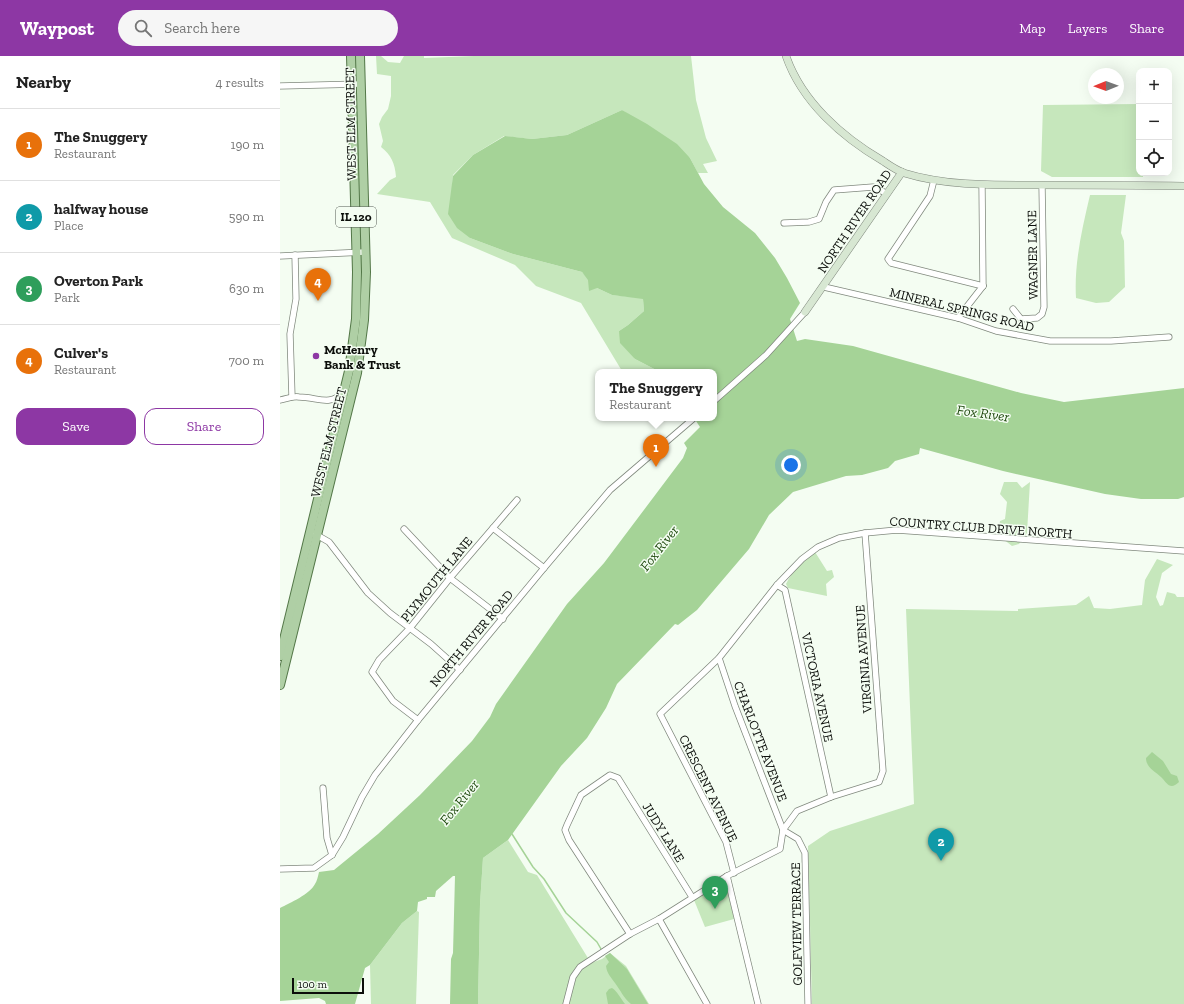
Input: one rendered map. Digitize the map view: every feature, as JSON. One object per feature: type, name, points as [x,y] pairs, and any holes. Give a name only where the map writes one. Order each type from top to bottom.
[{"type":"main road","name":"WEST ELM STREET","points":[[280,685],[314,534],[325,466],[349,372],[356,319],[361,252],[356,84],[351,56]]},
{"type":"main road","name":"WEST ELM STREET","points":[[356,84],[360,56]]},
{"type":"main road","name":"WEST ELM STREET","points":[[280,656],[357,373],[364,320],[366,272],[361,252]]},
{"type":"street","points":[[786,56],[789,64],[809,98],[829,121],[858,145],[902,172]]},
{"type":"street","points":[[280,86],[356,84]]},
{"type":"street","name":"NORTH RIVER ROAD","points":[[717,398],[766,356],[805,312],[824,287],[886,193],[902,172],[934,180],[982,185],[1184,186]]},
{"type":"street","points":[[934,180],[930,196],[888,259],[891,263],[983,286]]},
{"type":"street","points":[[958,318],[983,286],[982,185]]},
{"type":"street","name":"WAGNER LANE","points":[[1013,309],[1021,319],[1027,319],[1037,318],[1042,314],[1044,308],[1042,185]]},
{"type":"street","points":[[784,223],[810,222],[819,219],[826,202],[834,190],[873,187],[886,193]]},
{"type":"street","points":[[280,256],[361,252]]},
{"type":"street","points":[[292,397],[290,334],[296,298],[295,255]]},
{"type":"street","name":"MINERAL SPRINGS ROAD","points":[[824,287],[958,318],[996,331],[1050,341],[1111,342],[1169,337]]},
{"type":"street","points":[[280,400],[301,396],[329,400],[337,398],[344,392]]},
{"type":"street","points":[[329,400],[340,412]]},
{"type":"street","name":"NORTH RIVER ROAD","points":[[280,869],[314,868],[332,855],[375,775],[418,720],[610,490],[690,421]]},
{"type":"street","name":"PLYMOUTH LANE","points":[[418,720],[393,701],[372,672],[379,660],[410,628],[450,578],[517,500]]},
{"type":"street","points":[[493,528],[544,568]]},
{"type":"street","points":[[404,530],[450,578],[503,619]]},
{"type":"street","name":"COUNTRY CLUB DRIVE NORTH","points":[[660,714],[719,658],[778,585],[802,559],[818,547],[839,538],[865,533],[897,530],[1184,551]]},
{"type":"street","name":"VIRGINIA AVENUE","points":[[831,797],[879,782],[883,771],[865,533]]},
{"type":"street","points":[[314,534],[329,542],[368,593],[390,613],[431,644],[460,670]]},
{"type":"street","name":"VICTORIA AVENUE","points":[[778,585],[785,590],[831,797]]},
{"type":"street","name":"CHARLOTTE AVENUE","points":[[719,658],[735,706],[783,830]]},
{"type":"street","name":"CRESCENT AVENUE","points":[[660,714],[726,842],[734,872]]},
{"type":"street","name":"JUDY LANE","points":[[630,934],[570,840],[566,830],[566,825],[581,795],[610,775],[618,778],[692,897]]},
{"type":"street","points":[[323,788],[327,838],[332,855]]},
{"type":"street","points":[[566,1004],[573,977],[580,967],[630,934],[659,919],[727,876],[780,849],[783,830],[797,811],[831,797]]},
{"type":"street","name":"GOLFVIEW TERRACE","points":[[783,830],[798,839],[805,853],[809,1004]]},
{"type":"street","points":[[727,876],[758,1004]]},
{"type":"street","points":[[659,919],[707,1004]]},
{"type":"shaded area","points":[[376,56],[381,56],[388,62],[400,63],[404,56],[424,56],[424,58],[474,56],[691,56],[696,100],[706,138],[717,161],[703,164],[708,173],[698,173],[690,158],[622,110],[567,135],[532,139],[504,136],[473,155],[453,175],[452,195],[470,238],[513,254],[582,272],[597,288],[612,295],[643,298],[644,311],[619,331],[635,359],[654,369],[621,369],[581,303],[536,286],[515,265],[452,238],[430,202],[377,194],[390,180],[396,177],[392,160],[381,147],[383,141],[379,124],[388,109],[391,96],[391,76],[377,74]]},
{"type":"shaded area","points":[[1136,104],[1136,176],[1143,177],[1052,177],[1041,171],[1043,105]]},
{"type":"shaded area","points":[[1090,195],[1126,195],[1121,233],[1124,241],[1125,287],[1109,302],[1096,303],[1076,298],[1077,259]]},
{"type":"shaded area","points":[[1004,482],[1017,482],[1022,488],[1030,482],[1027,533],[1019,544],[1012,546],[998,535],[1000,521],[1005,519],[1007,502],[1000,494]]},
{"type":"shaded area","points":[[815,552],[827,571],[832,570],[834,577],[826,584],[827,596],[788,588],[786,584],[795,571]]},
{"type":"shaded area","points":[[1157,559],[1173,565],[1162,573],[1156,597],[1160,606],[1163,605],[1167,592],[1175,594],[1177,597],[1184,597],[1184,1004],[812,1004],[808,846],[830,831],[914,804],[906,609],[1018,611],[1018,609],[1076,605],[1089,596],[1094,608],[1110,609],[1142,605],[1145,580]]},
{"type":"shaded area","points":[[508,840],[528,872],[537,875],[591,963],[602,959],[610,953],[626,966],[649,1004],[478,1004],[480,904],[483,858]]},
{"type":"shaded area","points":[[725,879],[734,919],[705,927],[694,900]]},
{"type":"shaded area","points":[[417,911],[419,912],[416,1004],[371,1004],[370,965],[402,923]]},
{"type":"water","name":"Fox River","points":[[622,110],[647,124],[677,144],[690,158],[704,184],[723,207],[755,233],[775,258],[800,303],[790,319],[797,341],[805,339],[853,346],[1021,393],[1064,402],[1184,388],[1184,497],[1178,499],[1141,499],[1105,494],[1003,471],[920,448],[919,454],[895,461],[888,468],[862,475],[846,476],[793,492],[769,515],[749,549],[697,610],[678,625],[675,624],[617,684],[606,708],[587,738],[561,766],[508,840],[483,858],[480,904],[478,1004],[450,1004],[455,876],[453,876],[436,891],[435,897],[427,897],[427,899],[418,902],[417,911],[402,923],[370,965],[365,968],[355,1004],[326,1004],[325,1001],[319,998],[280,1001],[280,908],[309,891],[316,883],[319,872],[334,870],[378,834],[420,795],[472,741],[490,717],[496,704],[567,604],[604,563],[683,458],[687,448],[684,443],[700,427],[696,421],[717,421],[717,369],[654,369],[635,359],[620,343],[619,331],[644,311],[643,299],[612,295],[597,288],[589,291],[588,280],[582,272],[513,254],[470,238],[457,228],[448,214],[453,176],[473,155],[505,136],[532,139],[567,135]]},
{"type":"water","points":[[1152,752],[1163,761],[1171,774],[1177,776],[1179,782],[1176,785],[1171,786],[1167,784],[1149,767],[1146,758]]},
{"type":"water","points":[[610,953],[627,969],[648,1004],[631,1004],[624,996],[607,971],[606,966],[609,962],[605,956]]},
{"type":"water","points":[[612,988],[625,1004],[608,1004],[606,993]]},
{"type":"waterway","points":[[512,834],[533,867],[544,879],[566,913],[597,942],[601,949]]},
{"type":"place","name":"Culver's","points":[[318,301]]},
{"type":"place","name":"McHenry Bank & Trust","points":[[316,356]]},
{"type":"place","name":"The Snuggery","points":[[656,467]]},
{"type":"place","name":"halfway house","points":[[941,861]]},
{"type":"place","name":"Overton Park","points":[[715,909]]}]
